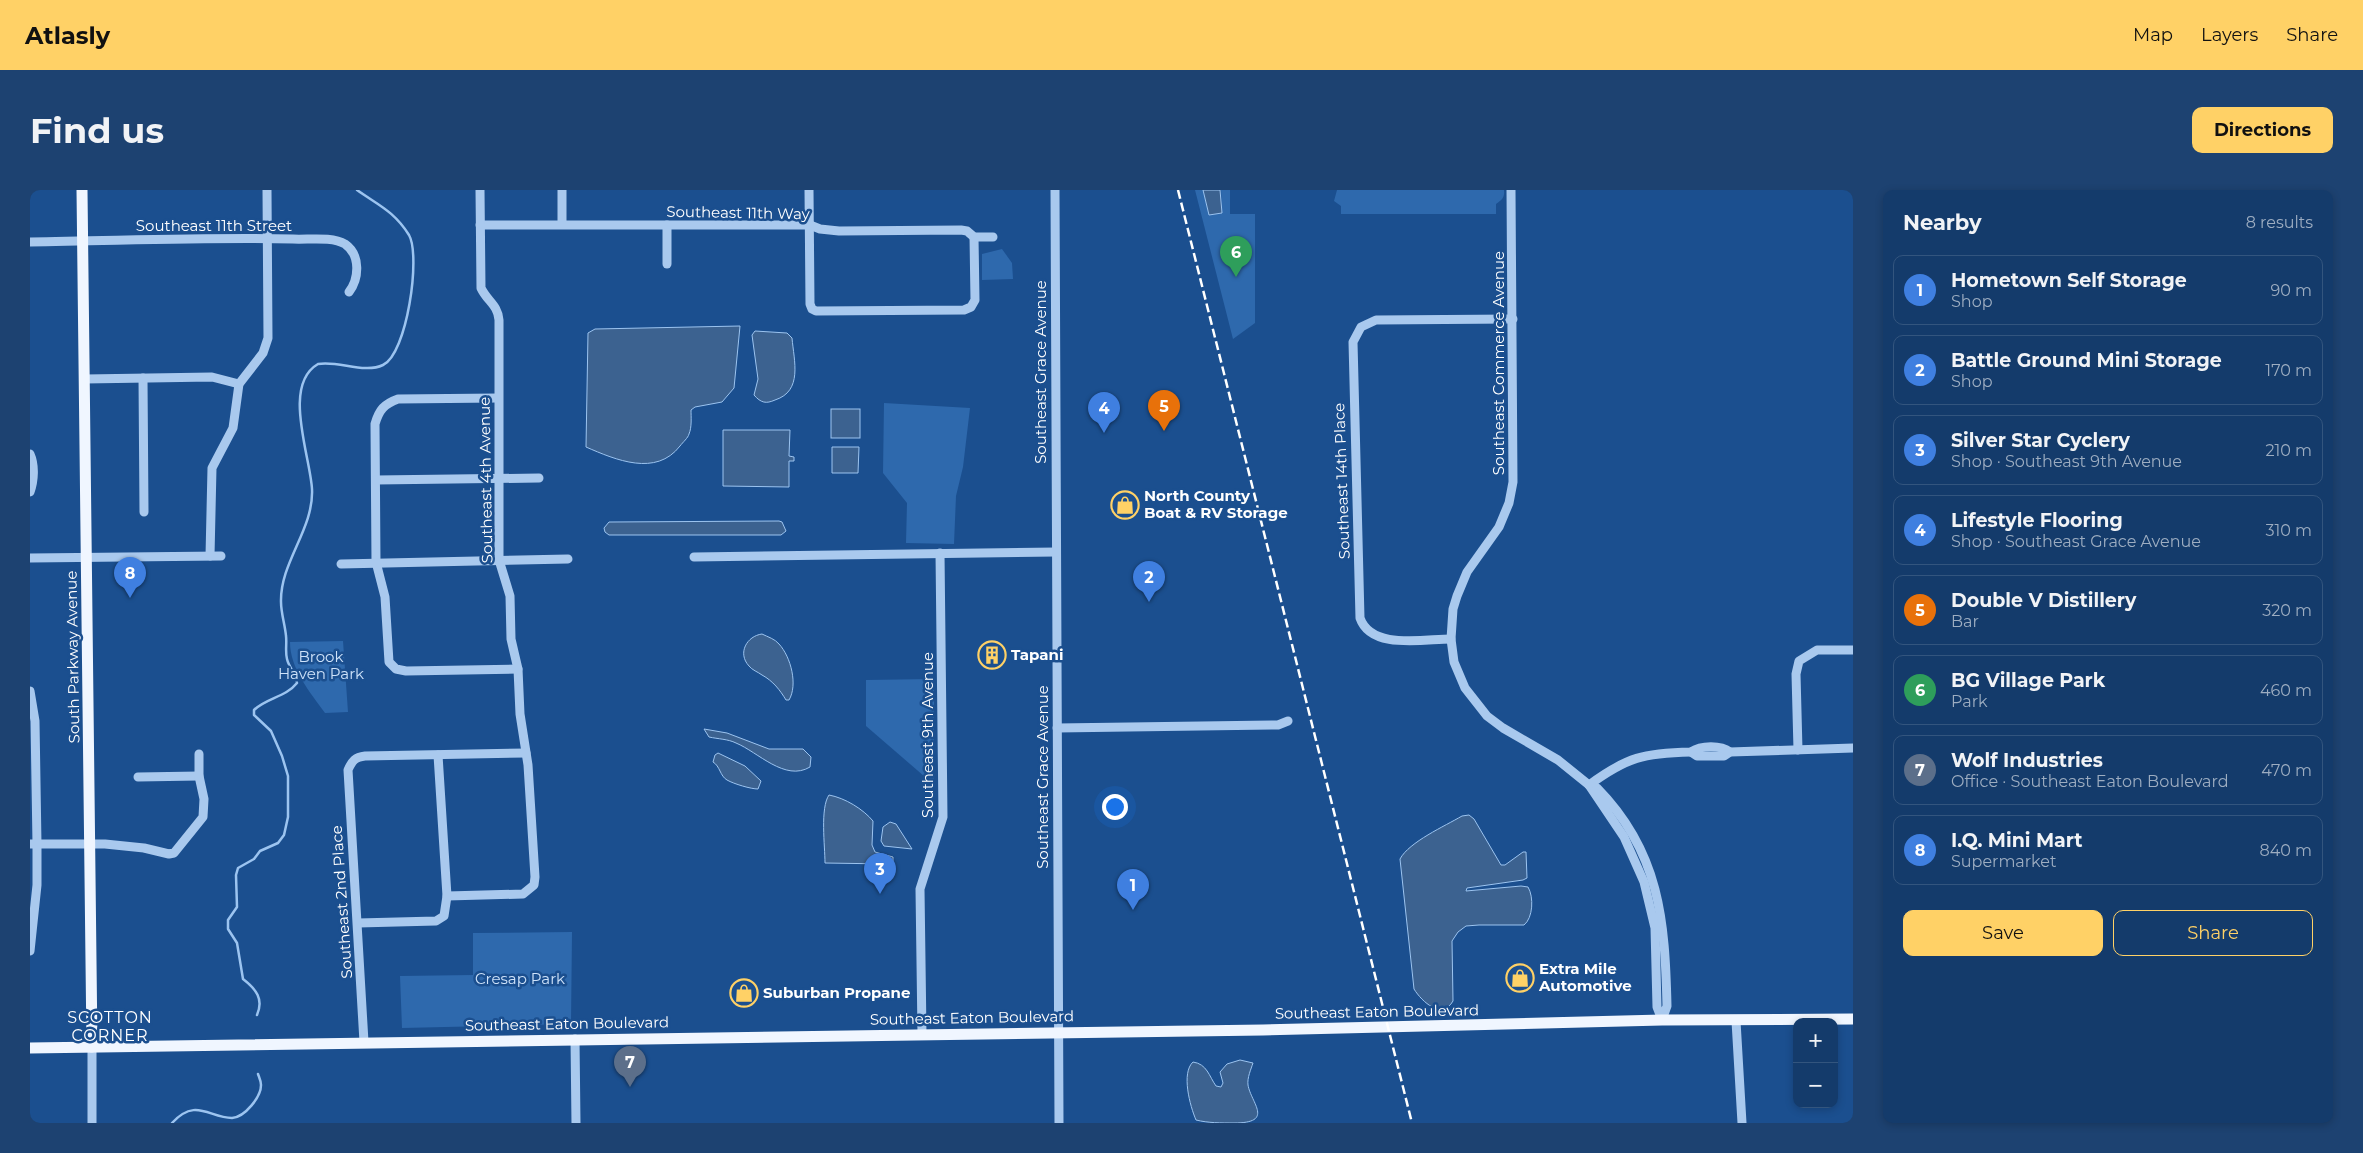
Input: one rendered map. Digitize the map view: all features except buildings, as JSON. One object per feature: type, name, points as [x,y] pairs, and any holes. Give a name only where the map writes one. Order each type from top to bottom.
[{"type":"main road","name":"South Parkway Avenue","points":[[82,190],[92,1047]]},
{"type":"main road","name":"Southeast Eaton Boulevard","points":[[30,1048],[1358,1028],[1662,1020],[1853,1019]]},
{"type":"street","points":[[210,556],[212,468],[233,428],[240,384],[262,353],[268,338],[267,190]]},
{"type":"street","name":"Southeast 4th Avenue","points":[[447,896],[523,894],[530,891],[534,886],[535,877],[526,754],[520,714],[518,669],[512,639],[510,596],[499,560],[498,313],[494,304],[484,295],[481,288],[480,190]]},
{"type":"street","points":[[562,190],[562,224]]},
{"type":"street","points":[[809,190],[812,309],[816,311],[964,310],[971,307],[975,300],[974,237]]},
{"type":"street","name":"Southeast Grace Avenue","points":[[1055,190],[1059,1123]]},
{"type":"street","name":"Southeast Commerce Avenue","points":[[1511,190],[1514,461],[1512,489],[1499,527],[1462,582],[1453,609],[1451,639],[1454,662],[1470,696],[1481,710],[1503,728],[1558,760],[1589,785],[1597,788],[1626,824],[1645,860],[1655,886],[1661,911],[1667,1006],[1662,1020]]},
{"type":"street","name":"Southeast 11th Way","points":[[480,225],[810,225],[820,229],[840,231],[961,230],[967,231],[974,237],[993,237]]},
{"type":"street","points":[[667,225],[667,264]]},
{"type":"street","name":"Southeast 11th Street","points":[[30,242],[328,240],[345,244],[350,249],[356,263],[356,279],[349,292]]},
{"type":"street","name":"Southeast 14th Place","points":[[1451,639],[1385,640],[1375,637],[1361,622],[1359,612],[1352,348],[1358,330],[1369,322],[1379,320],[1513,319]]},
{"type":"street","points":[[84,379],[212,377],[240,384]]},
{"type":"street","points":[[143,378],[144,512]]},
{"type":"street","points":[[498,398],[398,399],[386,404],[378,411],[375,424],[376,562],[385,597],[389,662],[396,668],[406,671],[518,669]]},
{"type":"street","points":[[30,454],[33,481],[30,492]]},
{"type":"street","points":[[376,480],[538,478]]},
{"type":"street","points":[[694,557],[1056,552]]},
{"type":"street","name":"Southeast 9th Avenue","points":[[922,1034],[920,889],[943,816],[940,553]]},
{"type":"street","points":[[30,558],[221,556]]},
{"type":"street","points":[[341,564],[568,559]]},
{"type":"street","points":[[1798,750],[1796,674],[1799,661],[1824,649],[1853,650]]},
{"type":"street","points":[[30,691],[35,722],[33,844],[36,885],[30,951]]},
{"type":"street","points":[[1057,728],[1278,725],[1288,721]]},
{"type":"street","points":[[1589,785],[1610,769],[1636,758],[1658,753],[1692,752],[1697,756],[1724,756],[1730,752],[1853,748]]},
{"type":"street","points":[[33,844],[90,843],[174,853],[203,817],[204,798],[199,776],[199,754]]},
{"type":"street","points":[[358,923],[436,921],[444,916],[447,896],[438,755],[526,754]]},
{"type":"street","name":"Southeast 2nd Place","points":[[364,1042],[348,770],[357,757],[438,755]]},
{"type":"street","points":[[138,777],[199,776]]},
{"type":"street","points":[[1736,1020],[1742,1123]]},
{"type":"street","points":[[575,1039],[576,1123]]},
{"type":"street","name":"South Parkway Avenue","points":[[92,1047],[92,1123]]},
{"type":"green space","points":[[1195,190],[1203,190],[1209,215],[1222,213],[1221,190],[1230,190],[1230,214],[1255,214],[1255,323],[1233,339]]},
{"type":"green space","points":[[1337,190],[1504,190],[1504,195],[1496,204],[1496,214],[1341,214],[1341,206],[1334,201]]},
{"type":"green space","points":[[1002,249],[1012,263],[1013,279],[982,280],[982,254]]},
{"type":"green space","points":[[884,403],[970,408],[963,467],[956,496],[954,544],[906,543],[907,503],[883,473]]},
{"type":"green space","name":"Brook Haven Park","points":[[343,641],[348,712],[325,713],[297,671],[293,662],[290,642]]},
{"type":"green space","points":[[934,679],[934,783],[932,783],[866,726],[866,680]]},
{"type":"green space","name":"Cresap Park","points":[[572,932],[571,1024],[402,1028],[400,976],[473,975],[473,933]]},
{"type":"shaded area","points":[[1203,190],[1220,190],[1222,213],[1209,215]]},
{"type":"shaded area","points":[[740,326],[734,388],[722,402],[695,407],[691,410],[691,425],[688,436],[670,455],[659,461],[635,463],[610,457],[586,447],[588,333],[595,329]]},
{"type":"shaded area","points":[[755,331],[787,333],[792,338],[795,365],[793,382],[790,390],[784,396],[769,402],[761,401],[754,395],[758,379],[752,335]]},
{"type":"shaded area","points":[[831,409],[860,409],[860,438],[831,438]]},
{"type":"shaded area","points":[[723,430],[790,430],[789,456],[794,457],[794,461],[789,461],[789,487],[723,486]]},
{"type":"shaded area","points":[[832,447],[859,447],[858,473],[832,473]]},
{"type":"shaded area","points":[[609,522],[782,522],[786,531],[781,535],[609,535],[605,532],[604,528]]},
{"type":"shaded area","points":[[762,634],[777,642],[790,663],[793,687],[789,700],[786,700],[773,683],[752,669],[745,661],[745,646],[752,638]]},
{"type":"shaded area","points":[[704,729],[727,733],[769,749],[803,749],[811,757],[810,767],[801,771],[781,768],[736,743],[709,737]]},
{"type":"shaded area","points":[[718,753],[745,766],[761,781],[758,789],[738,785],[725,778],[713,762],[715,755]]},
{"type":"shaded area","points":[[829,795],[847,801],[859,808],[873,821],[872,845],[875,852],[893,857],[893,862],[888,864],[825,863],[824,818],[826,801]]},
{"type":"shaded area","points":[[1469,815],[1474,819],[1501,865],[1505,865],[1523,852],[1526,852],[1527,878],[1467,888],[1466,891],[1528,887],[1532,907],[1529,918],[1524,925],[1466,926],[1458,932],[1452,941],[1453,1001],[1443,1009],[1438,1009],[1427,1004],[1414,989],[1400,859],[1411,847],[1428,835],[1462,816]]},
{"type":"shaded area","points":[[890,822],[896,824],[912,849],[884,846],[881,841],[883,827]]},
{"type":"shaded area","points":[[1240,1060],[1253,1063],[1248,1085],[1256,1105],[1257,1116],[1254,1120],[1234,1123],[1196,1120],[1189,1098],[1187,1081],[1189,1067],[1193,1062],[1202,1065],[1216,1086],[1221,1087],[1223,1083],[1220,1072],[1227,1064]]},
{"type":"waterway","points":[[257,1015],[260,1004],[258,995],[243,979],[237,943],[228,929],[228,920],[237,907],[236,875],[238,868],[254,859],[260,851],[278,843],[284,835],[288,817],[288,776],[282,756],[271,731],[254,715],[254,710],[292,688],[297,683],[286,656],[286,636],[281,602],[282,587],[286,573],[303,532],[311,504],[312,489],[301,422],[300,404],[302,388],[307,374],[318,364],[326,363],[359,368],[383,365],[392,357],[399,343],[410,304],[413,263],[409,235],[391,214],[357,190]]},
{"type":"waterway","points":[[172,1123],[188,1111],[195,1110],[224,1117],[237,1117],[251,1106],[258,1095],[261,1085],[258,1074]]},
{"type":"railway","points":[[1178,190],[1412,1123]]},
{"type":"place","name":"BG Village Park","points":[[1236,277]]},
{"type":"place","name":"Double V Distillery","points":[[1164,431]]},
{"type":"place","name":"Lifestyle Flooring","points":[[1104,433]]},
{"type":"place","name":"North County Boat & RV Storage","points":[[1125,505]]},
{"type":"place","name":"I.Q. Mini Mart","points":[[130,598]]},
{"type":"place","name":"Battle Ground Mini Storage","points":[[1149,602]]},
{"type":"place","name":"Tapani","points":[[992,655]]},
{"type":"place","name":"Silver Star Cyclery","points":[[880,894]]},
{"type":"place","name":"Hometown Self Storage","points":[[1133,910]]},
{"type":"place","name":"Extra Mile Automotive","points":[[1520,978]]},
{"type":"place","name":"Suburban Propane","points":[[744,993]]},
{"type":"place","name":"Wolf Industries","points":[[630,1087]]},
{"type":"district","name":"SCOTTON CORNER","points":[[110,1026]]}]
